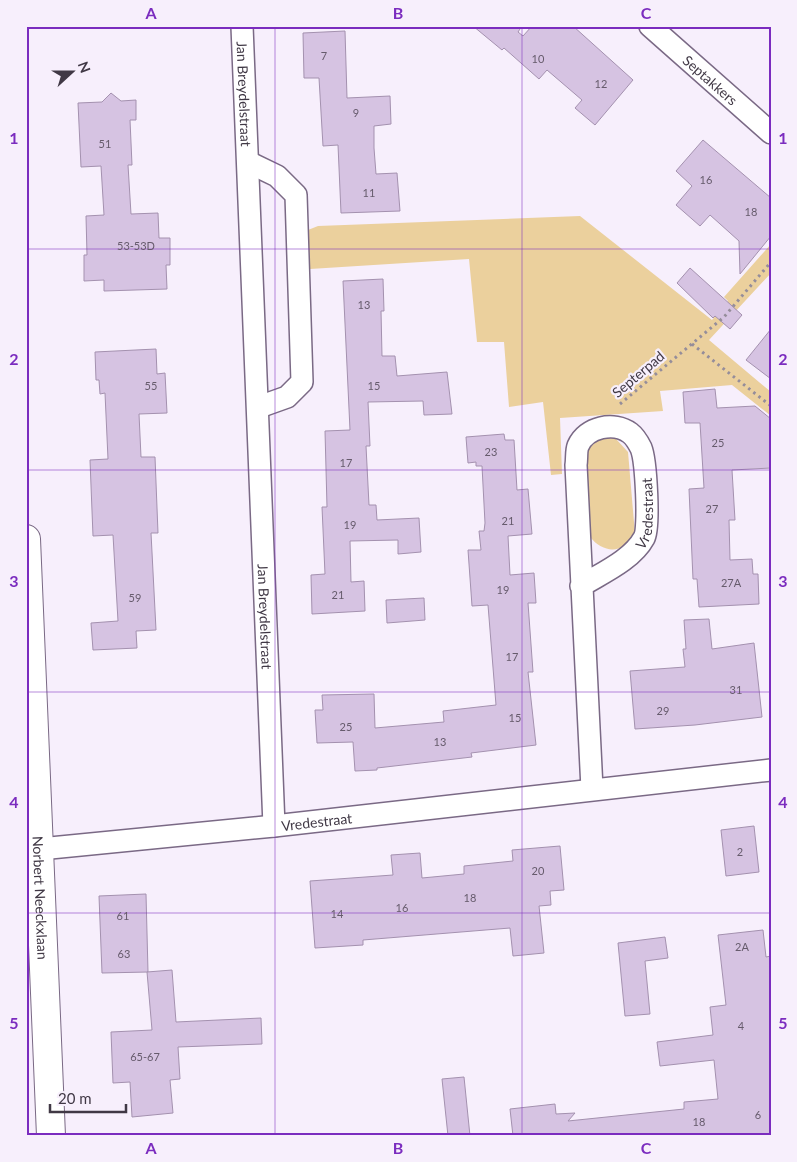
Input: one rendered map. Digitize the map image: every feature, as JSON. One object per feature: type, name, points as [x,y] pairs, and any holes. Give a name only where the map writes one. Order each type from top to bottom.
[{"type":"main road","name":"Norbert Neeckxlaan","points":[[26,539],[36,866],[51,1136]]},
{"type":"street","name":"Jan Breydelstraat","points":[[242,26],[259,408],[274,826]]},
{"type":"street","name":"Septakkers","points":[[650,26],[771,133]]},
{"type":"street","name":"Jan Breydelstraat","points":[[248,162],[277,176],[296,195],[302,382],[287,397],[259,408]]},
{"type":"street","points":[[592,789],[576,465],[578,446],[590,433],[604,426]]},
{"type":"street","name":"Vredestraat","points":[[581,586],[634,552],[645,537],[649,520],[642,449],[631,433],[618,427],[604,426]]},
{"type":"street","name":"Vredestraat","points":[[36,866],[274,826],[771,770]]},
{"type":"path","name":"Septerpad","points":[[604,426],[610,412],[724,317],[771,262]]},
{"type":"path","points":[[692,344],[771,406]]},
{"type":"shaded area","points":[[580,216],[712,320],[728,301],[724,297],[771,244],[771,273],[709,340],[771,392],[771,416],[732,385],[660,391],[663,411],[560,418],[562,474],[551,475],[543,402],[509,407],[504,342],[477,342],[469,259],[310,269],[308,230],[318,226]]},
{"type":"shaded area","points":[[601,437],[616,439],[628,452],[635,534],[625,545],[613,549],[601,547],[590,537],[586,451]]},
{"type":"building","points":[[473,26],[522,26],[518,32],[523,36],[532,26],[573,26],[633,80],[595,125],[575,108],[582,100],[547,70],[539,79],[504,48],[502,50]]},
{"type":"building","points":[[345,31],[347,98],[390,96],[391,124],[374,126],[376,174],[397,173],[400,211],[341,213],[338,145],[323,146],[319,78],[304,78],[303,33]]},
{"type":"building","points":[[111,93],[121,101],[136,100],[136,120],[130,120],[132,165],[128,165],[131,214],[158,213],[159,238],[170,238],[170,265],[166,265],[167,289],[104,291],[104,280],[84,281],[84,255],[87,255],[86,216],[104,215],[101,166],[81,167],[78,103],[102,102]]},
{"type":"building","points":[[703,140],[771,198],[771,236],[740,274],[739,241],[710,215],[700,226],[676,205],[692,186],[676,171]]},
{"type":"building","points":[[690,268],[742,315],[730,329],[715,316],[713,318],[677,283]]},
{"type":"building","points":[[383,279],[384,311],[381,311],[382,356],[395,356],[397,376],[447,372],[452,414],[424,415],[423,401],[368,402],[370,446],[366,446],[369,505],[376,505],[377,520],[419,518],[421,552],[398,554],[398,540],[350,541],[351,582],[364,581],[365,611],[312,614],[311,575],[325,574],[322,507],[327,507],[325,431],[350,430],[343,281]]},
{"type":"building","points":[[771,329],[771,379],[746,360]]},
{"type":"building","points":[[156,349],[157,374],[165,373],[167,413],[139,414],[141,457],[155,457],[158,533],[151,533],[156,630],[136,631],[137,648],[93,650],[91,623],[118,621],[113,535],[93,536],[90,460],[108,459],[105,393],[100,394],[99,380],[96,380],[95,352]]},
{"type":"building","points":[[715,389],[717,408],[755,406],[771,419],[771,468],[732,470],[735,520],[729,520],[730,560],[752,559],[753,574],[758,574],[759,604],[699,607],[697,579],[693,579],[689,489],[704,488],[700,423],[685,423],[683,392]]},
{"type":"building","points":[[504,434],[505,440],[514,440],[517,490],[528,489],[532,534],[508,536],[510,575],[534,573],[536,603],[528,603],[533,672],[528,672],[536,745],[471,753],[472,757],[377,768],[377,770],[355,771],[353,742],[317,743],[315,710],[323,710],[322,695],[374,694],[375,728],[444,722],[443,711],[496,705],[488,605],[472,606],[468,550],[481,550],[479,531],[484,531],[485,523],[482,466],[476,466],[476,462],[468,463],[466,437]]},
{"type":"building","points":[[424,598],[425,620],[387,623],[386,600]]},
{"type":"building","points":[[709,619],[712,649],[754,643],[762,717],[695,725],[635,729],[630,671],[685,667],[683,649],[686,649],[684,620]]},
{"type":"building","points":[[754,826],[759,872],[726,876],[721,830]]},
{"type":"building","points":[[560,846],[564,890],[550,891],[551,905],[539,906],[544,953],[513,956],[510,928],[363,940],[363,945],[315,948],[310,881],[393,875],[391,855],[420,853],[422,878],[464,874],[464,866],[513,861],[512,850]]},
{"type":"building","points":[[146,894],[148,972],[102,973],[99,896]]},
{"type":"building","points":[[763,930],[766,957],[771,956],[771,1136],[513,1136],[510,1109],[555,1104],[556,1114],[575,1113],[568,1121],[684,1109],[684,1102],[718,1099],[714,1060],[660,1066],[657,1042],[713,1035],[710,1007],[726,1005],[718,935]]},
{"type":"building","points":[[665,937],[668,958],[645,961],[650,1014],[625,1016],[618,943]]},
{"type":"building","points":[[172,970],[176,1022],[261,1018],[262,1044],[178,1047],[180,1079],[170,1080],[173,1113],[132,1117],[130,1082],[113,1083],[111,1032],[152,1030],[147,972]]},
{"type":"building","points":[[464,1077],[470,1136],[448,1136],[442,1079]]}]
